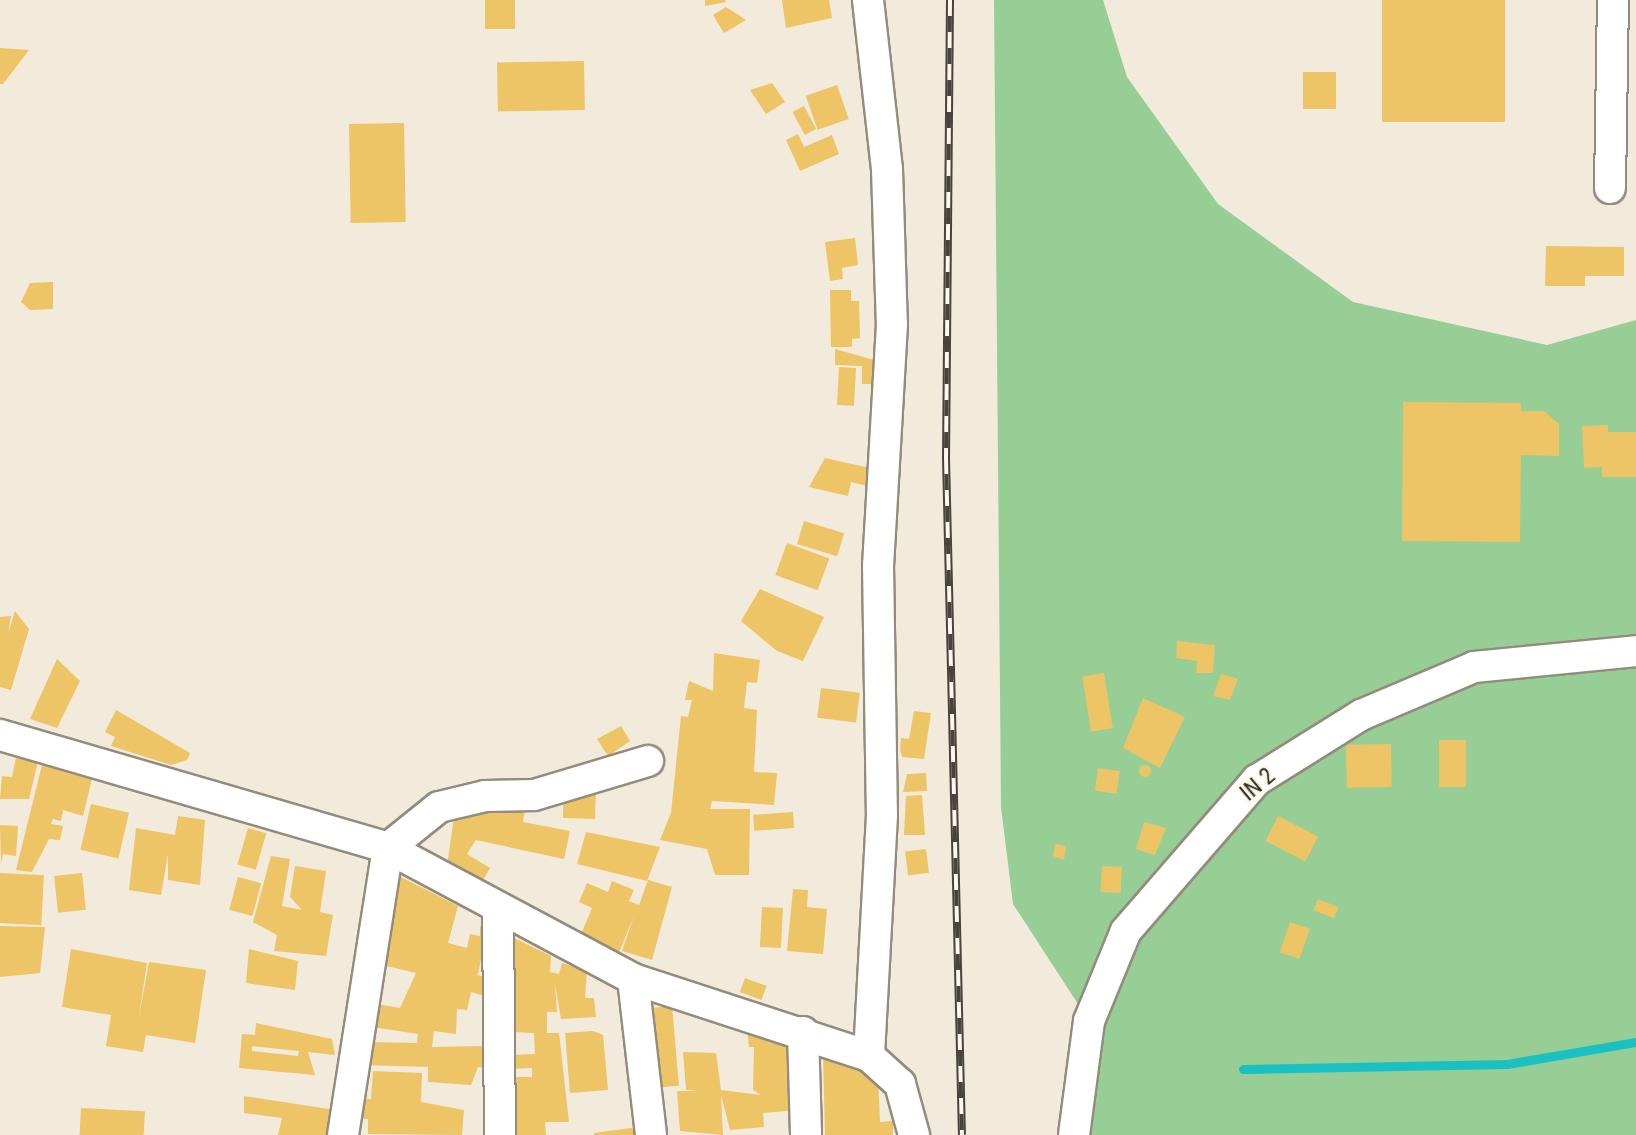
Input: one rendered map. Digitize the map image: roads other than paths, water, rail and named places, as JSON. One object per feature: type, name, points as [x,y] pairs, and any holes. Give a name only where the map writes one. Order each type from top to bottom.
[{"type":"street","points":[[868,0],[887,169],[892,324],[878,565],[882,815],[869,1056]]},
{"type":"street","points":[[1610,188],[1613,0]]},
{"type":"street","name":"IN 2","points":[[1074,1135],[1089,1021],[1126,932],[1257,780],[1361,715],[1474,667],[1636,651]]},
{"type":"street","points":[[0,735],[388,848],[498,911],[633,979],[803,1032],[869,1056],[900,1084],[914,1135]]},
{"type":"street","points":[[343,1135],[388,848],[439,807],[485,796],[534,795],[649,761]]},
{"type":"street","points":[[498,911],[500,1135]]},
{"type":"street","points":[[633,979],[651,1135]]},
{"type":"street","points":[[803,1032],[806,1135]]},
{"type":"waterway","points":[[1243,1069],[1507,1064],[1636,1042]]},
{"type":"railway","points":[[950,0],[946,458],[962,1135]]}]
